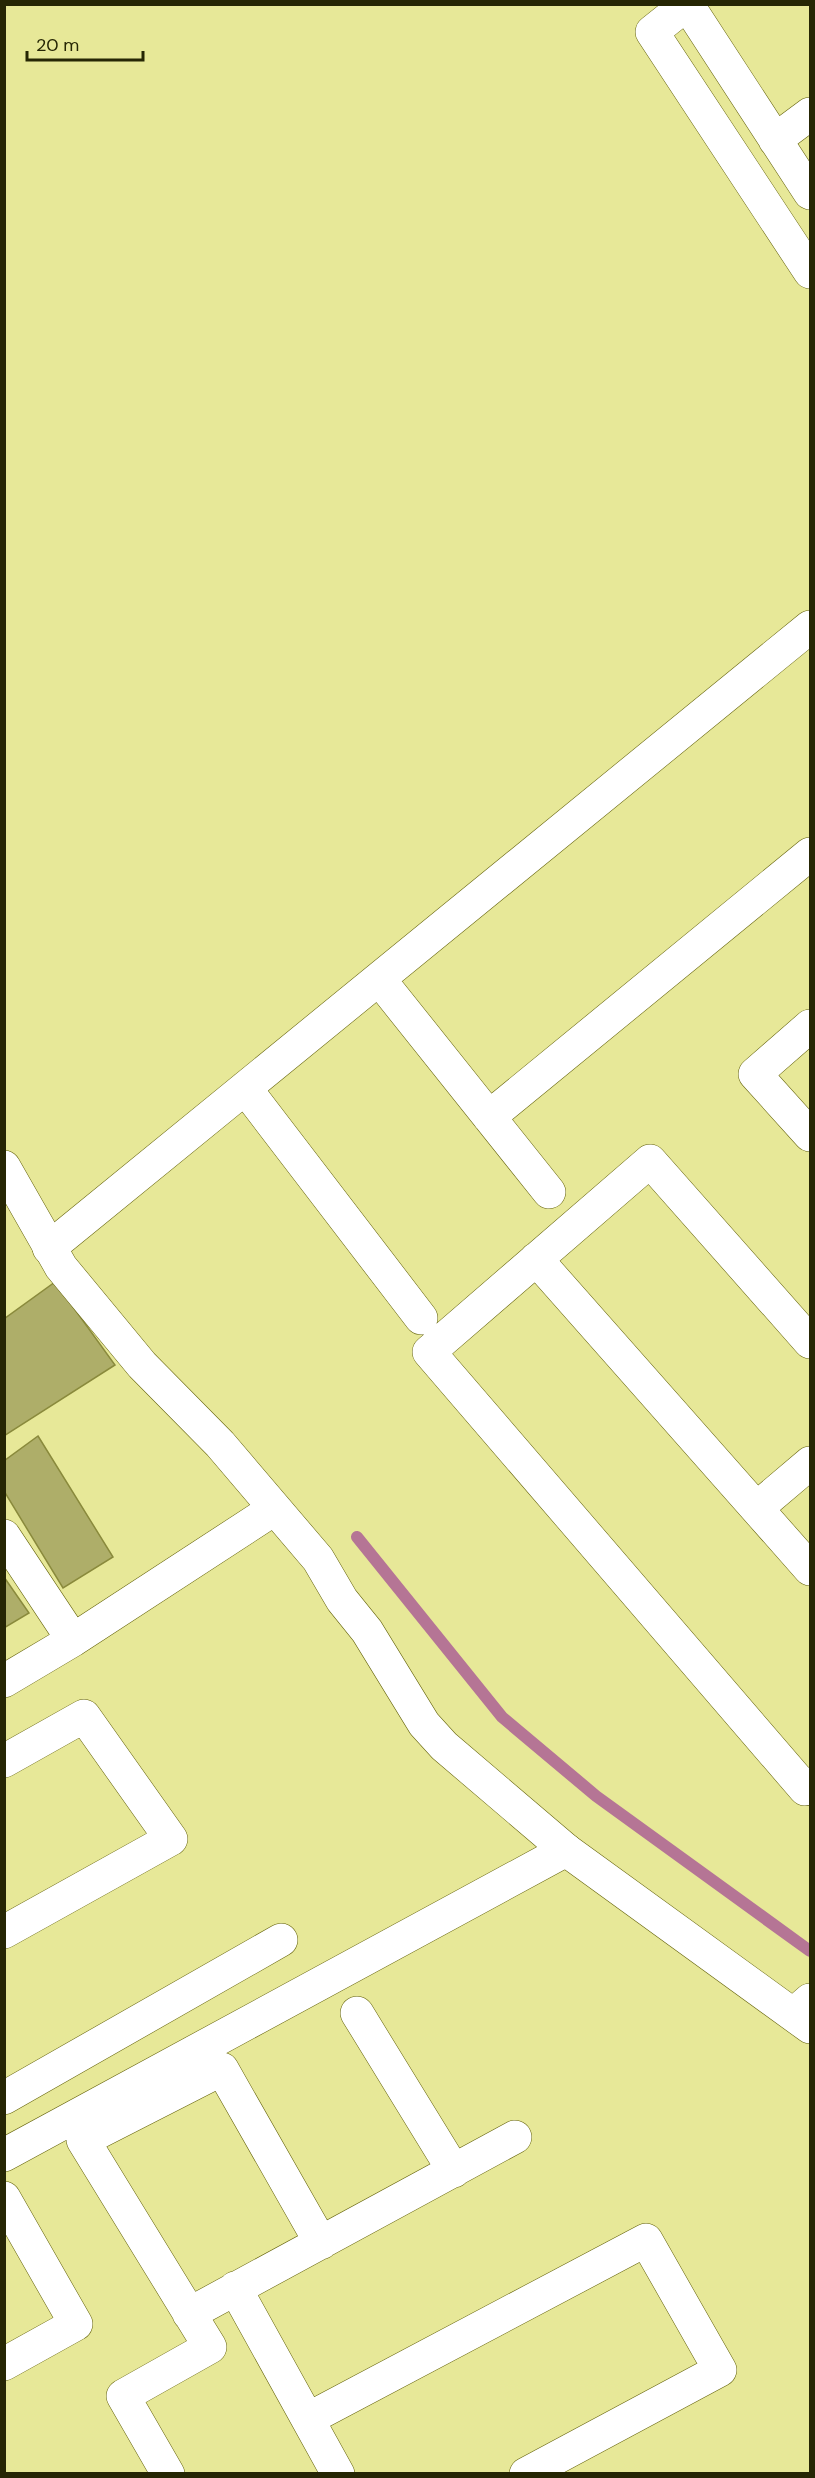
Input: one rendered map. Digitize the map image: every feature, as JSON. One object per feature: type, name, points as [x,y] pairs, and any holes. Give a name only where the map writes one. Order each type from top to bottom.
[{"type":"street","points":[[761,198],[806,175],[776,140],[687,4],[651,32],[810,273]]},
{"type":"street","points":[[776,140],[810,114]]},
{"type":"street","points":[[49,1248],[810,627]]},
{"type":"street","points":[[489,1117],[810,854]]},
{"type":"street","points":[[379,979],[549,1192]]},
{"type":"street","points":[[810,1026],[755,1074],[810,1135]]},
{"type":"street","points":[[245,1088],[421,1318]]},
{"type":"street","points":[[810,1342],[650,1161],[429,1352],[805,1789],[810,1784]]},
{"type":"street","points":[[4,1167],[49,1248],[142,1365],[220,1444],[318,1559],[342,1600],[367,1631],[424,1724],[474,1774],[566,1850],[805,2014]]},
{"type":"street","points":[[536,1259],[810,1569]]},
{"type":"street","points":[[757,1508],[810,1463]]},
{"type":"street","points":[[4,1681],[73,1640],[274,1509]]},
{"type":"street","points":[[4,1536],[73,1640]]},
{"type":"street","points":[[4,1761],[84,1716],[171,1839],[4,1932]]},
{"type":"street","points":[[4,2155],[566,1850]]},
{"type":"street","points":[[4,2098],[281,1940]]},
{"type":"street","points":[[357,2013],[454,2170]]},
{"type":"street","points":[[168,2474],[123,2396],[210,2347],[83,2140],[222,2069],[321,2243]]},
{"type":"street","points":[[189,2314],[515,2137]]},
{"type":"street","points":[[4,2198],[76,2324],[4,2364]]},
{"type":"street","points":[[308,2419],[646,2240],[720,2370],[526,2474]]},
{"type":"street","points":[[235,2288],[338,2474]]},
{"type":"building","points":[[55,1282],[115,1365],[4,1436],[4,1319]]},
{"type":"building","points":[[38,1436],[113,1557],[63,1588],[4,1491],[4,1461]]},
{"type":"building","points":[[4,1577],[29,1613],[4,1628]]},
{"type":"waterway","points":[[357,1537],[502,1717],[596,1796],[810,1951]]}]
